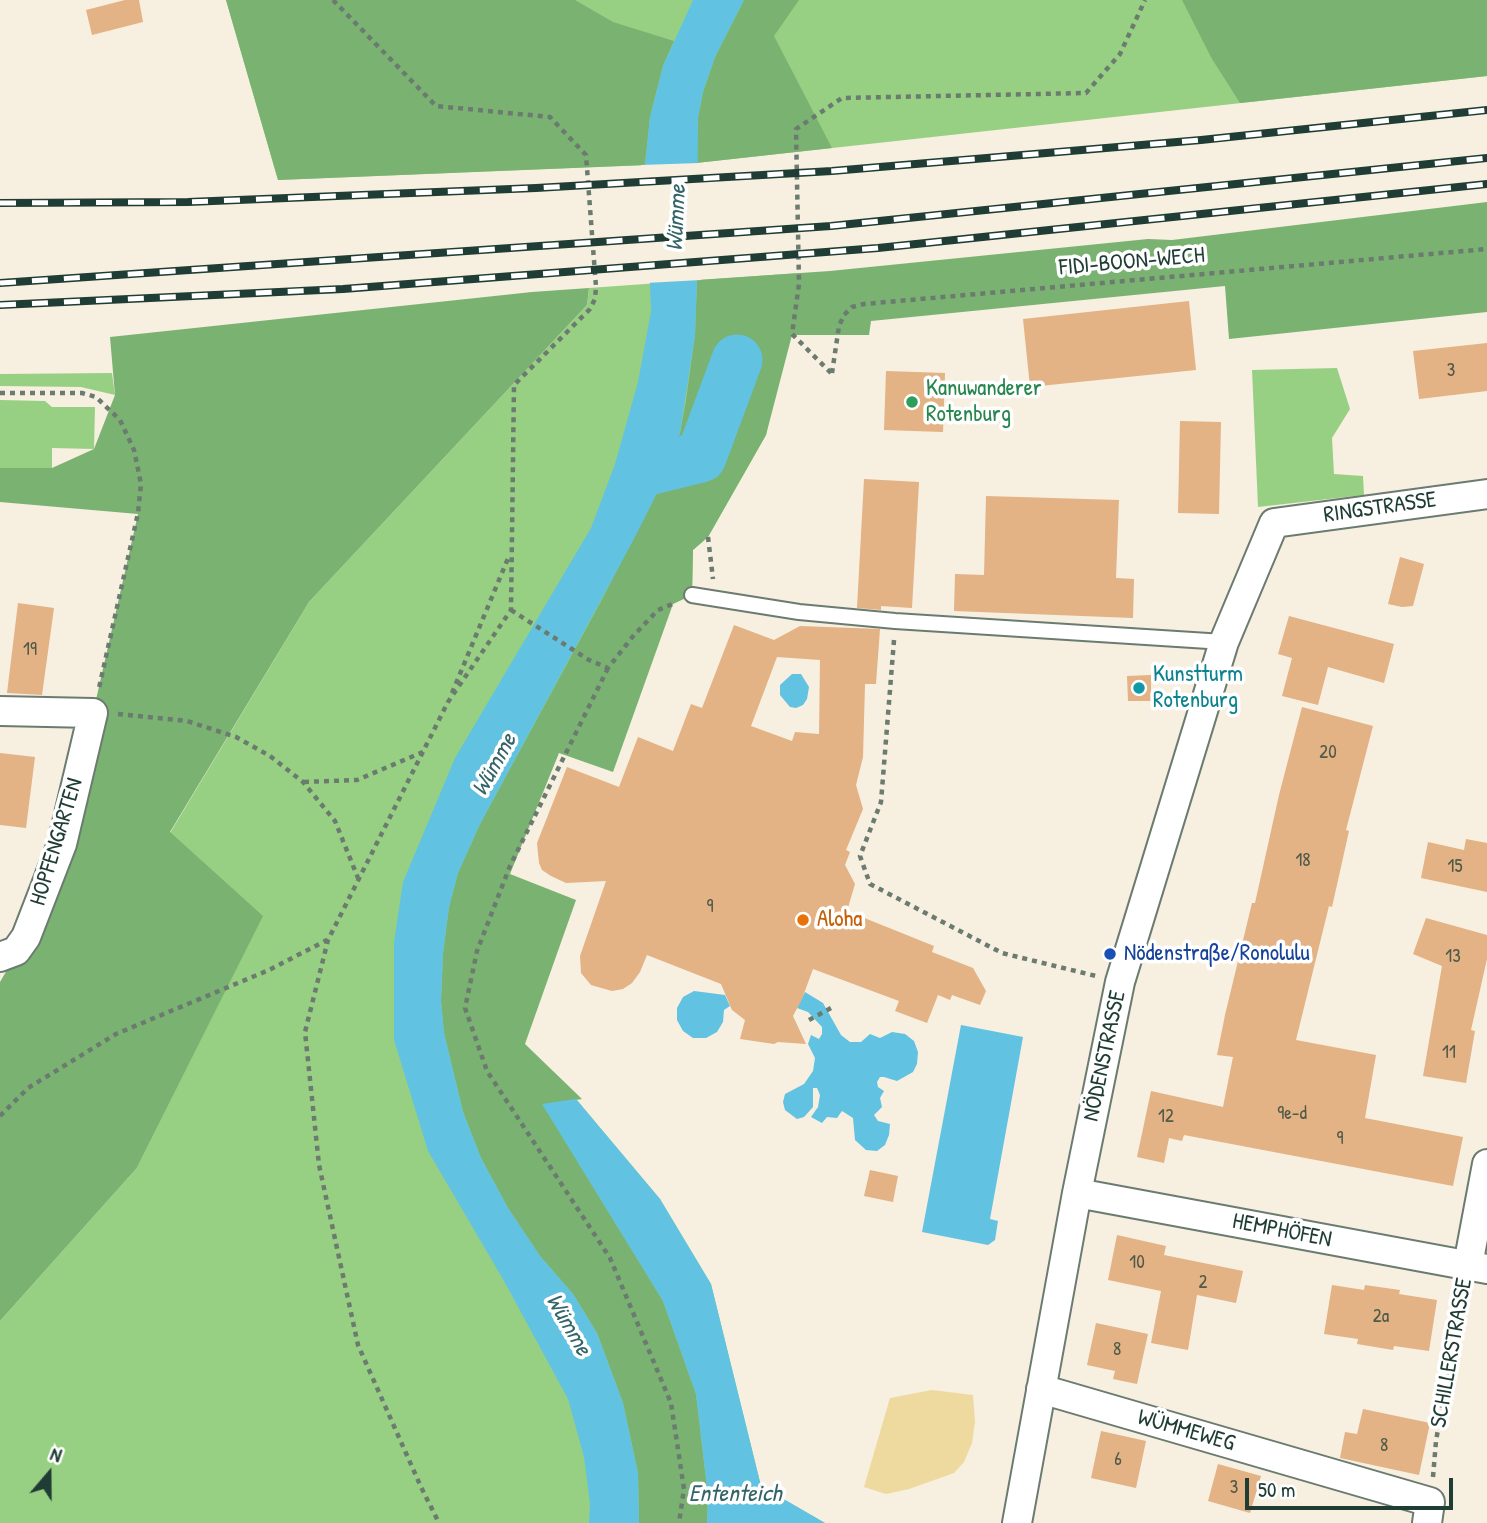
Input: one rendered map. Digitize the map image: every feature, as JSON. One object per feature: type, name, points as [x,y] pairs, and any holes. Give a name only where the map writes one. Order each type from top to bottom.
[{"type":"street","name":"RINGSTRASSE","points":[[1273,523],[1487,494]]},
{"type":"street","name":"NÖDENSTRASSE","points":[[1017,1523],[1077,1193],[1120,982],[1224,642],[1273,523]]},
{"type":"street","points":[[0,711],[93,713]]},
{"type":"street","name":"HOPFENGARTEN","points":[[0,957],[16,951],[26,937],[62,844],[93,713]]},
{"type":"street","name":"SCHILLERSTRASSE","points":[[1477,1267],[1487,1164]]},
{"type":"street","name":"HEMPHÖFEN","points":[[1077,1193],[1477,1267]]},
{"type":"street","name":"WÜMMEWEG","points":[[1041,1389],[1429,1512]]},
{"type":"lane","points":[[692,595],[799,612],[895,621],[1224,642]]},
{"type":"path","points":[[333,0],[436,106],[551,117],[586,155],[595,299],[590,309],[514,385],[511,610],[448,702]]},
{"type":"path","name":"FIDI-BOON-WECH","points":[[1145,0],[1120,54],[1086,93],[842,98],[796,129],[799,284],[792,334],[832,373],[839,326],[844,315],[852,307],[864,304],[1487,249]]},
{"type":"path","points":[[0,393],[82,393],[96,397],[120,420],[134,450],[141,484],[138,513],[93,713],[136,714],[187,721],[236,737],[270,756],[303,782],[335,821],[359,878]]},
{"type":"path","points":[[708,537],[715,597]]},
{"type":"path","points":[[439,1523],[358,1345],[319,1165],[305,1032],[328,940],[448,702],[511,552]]},
{"type":"path","points":[[680,1523],[684,1489],[671,1403],[610,1258],[487,1071],[465,1008],[477,951],[510,866],[608,668],[658,610],[692,595]]},
{"type":"path","points":[[511,610],[589,660],[608,668]]},
{"type":"path","points":[[895,621],[881,802],[860,856],[870,884],[1002,953],[1120,982]]},
{"type":"path","points":[[303,782],[357,780],[423,752]]},
{"type":"path","points":[[0,1116],[28,1088],[116,1034],[269,970],[328,940]]},
{"type":"path","points":[[809,1020],[831,1008]]},
{"type":"path","name":"SCHILLERSTRASSE","points":[[1429,1512],[1436,1441],[1477,1267]]},
{"type":"green space","points":[[226,0],[1487,0],[1487,76],[696,163],[278,180]]},
{"type":"green space","points":[[226,0],[575,0],[613,22],[674,41],[663,66],[650,117],[645,165],[278,180]]},
{"type":"green space","points":[[744,0],[799,0],[774,36],[832,148],[696,163],[698,118],[703,92],[715,57]]},
{"type":"green space","points":[[1182,0],[1487,0],[1487,76],[1240,103],[1212,59]]},
{"type":"green space","points":[[1487,202],[1487,312],[1229,339],[1225,286],[871,321],[869,335],[792,335],[766,435],[708,537],[693,550],[692,595],[673,604],[613,772],[559,753],[510,874],[576,900],[525,1044],[582,1099],[543,1105],[663,1301],[696,1394],[708,1496],[707,1523],[639,1523],[638,1473],[623,1403],[597,1333],[573,1294],[540,1256],[508,1208],[481,1158],[463,1112],[444,1033],[441,1001],[443,953],[449,907],[458,873],[480,824],[659,489],[680,433],[686,400],[695,335],[697,280],[830,271],[1148,239],[1172,240]]},
{"type":"green space","points":[[799,273],[766,435],[708,537],[693,550],[692,595],[666,607],[556,749],[507,877],[521,1047],[576,1099],[660,1199],[711,1284],[761,1486],[825,1523],[0,1523],[0,1321],[136,1169],[170,833],[309,602],[587,305],[589,288]]},
{"type":"green space","points":[[589,288],[587,305],[309,602],[170,832],[263,916],[136,1169],[0,1321],[0,982],[26,937],[93,713],[138,514],[0,502],[0,468],[52,468],[94,449],[115,395],[110,337]]},
{"type":"green space","points":[[1337,368],[1350,409],[1332,438],[1334,474],[1363,476],[1364,495],[1258,507],[1252,370]]},
{"type":"green space","points":[[112,373],[115,395],[81,387],[0,386],[0,374]]},
{"type":"green space","points":[[0,400],[45,401],[52,407],[95,407],[94,449],[52,448],[52,468],[0,468]]},
{"type":"sand","points":[[932,1390],[973,1395],[975,1422],[972,1443],[964,1462],[954,1473],[909,1489],[886,1494],[864,1487],[890,1398]]},
{"type":"water","name":"Wümme","points":[[693,0],[744,0],[715,57],[703,92],[698,118],[695,335],[680,433],[659,489],[635,537],[480,824],[458,873],[449,907],[443,953],[441,1001],[444,1033],[463,1112],[481,1158],[508,1208],[540,1256],[573,1294],[597,1333],[623,1403],[638,1473],[639,1523],[589,1523],[590,1504],[584,1457],[568,1399],[504,1281],[428,1151],[394,1040],[394,942],[403,882],[455,758],[591,528],[615,464],[638,382],[651,311],[645,165],[650,117],[663,66]]},
{"type":"water","points":[[792,674],[801,674],[809,687],[807,699],[803,705],[796,708],[790,707],[780,695],[780,685]]},
{"type":"water","points":[[694,991],[725,995],[730,1006],[724,1010],[723,1022],[717,1032],[706,1038],[693,1038],[683,1031],[677,1020],[677,1008],[683,997]]},
{"type":"water","points":[[805,992],[823,1003],[841,1035],[850,1042],[861,1042],[870,1034],[880,1038],[892,1032],[905,1034],[914,1041],[918,1052],[913,1072],[897,1081],[880,1077],[877,1082],[878,1087],[884,1091],[880,1098],[882,1107],[874,1115],[878,1121],[890,1124],[885,1145],[877,1151],[866,1150],[855,1140],[853,1118],[842,1111],[837,1118],[827,1117],[822,1123],[811,1117],[818,1107],[820,1095],[817,1088],[813,1088],[813,1107],[804,1117],[797,1119],[785,1110],[785,1094],[804,1084],[813,1071],[815,1058],[808,1044],[811,1035],[819,1039],[822,1034],[822,1027],[808,1012],[797,1008]]},
{"type":"water","points":[[961,1025],[1023,1037],[990,1219],[998,1221],[995,1240],[988,1245],[922,1232]]},
{"type":"water","name":"Ententeich","points":[[576,1099],[660,1199],[711,1284],[761,1486],[825,1523],[707,1523],[708,1496],[696,1394],[663,1301],[542,1104]]},
{"type":"pier","points":[[699,163],[701,280],[646,283],[641,165]]},
{"type":"building","points":[[125,0],[139,0],[143,22],[92,35],[86,10]]},
{"type":"building","points":[[1189,301],[1196,370],[1030,387],[1023,319]]},
{"type":"building","points":[[1487,343],[1487,391],[1419,399],[1413,351]]},
{"type":"building","points":[[886,371],[945,373],[943,432],[884,430]]},
{"type":"building","points":[[1180,421],[1221,422],[1219,514],[1178,513]]},
{"type":"building","points":[[864,479],[919,482],[912,608],[857,608]]},
{"type":"building","points":[[986,496],[1119,500],[1116,578],[1134,579],[1133,618],[954,611],[955,574],[984,575]]},
{"type":"building","points":[[1400,557],[1424,564],[1413,606],[1388,604]]},
{"type":"building","points":[[18,603],[54,608],[42,695],[7,693]]},
{"type":"building","points":[[1289,616],[1394,644],[1384,683],[1328,667],[1318,705],[1282,696],[1292,658],[1278,654]]},
{"type":"building","points":[[734,625],[774,640],[800,626],[880,629],[876,684],[865,684],[863,757],[856,785],[863,809],[846,850],[850,852],[845,865],[855,884],[847,911],[934,946],[932,952],[973,968],[986,991],[980,1005],[952,995],[950,1000],[938,995],[927,1023],[895,1011],[899,1001],[813,969],[793,1016],[806,1044],[774,1044],[740,1039],[745,1020],[732,1010],[721,984],[647,955],[640,972],[632,983],[623,989],[612,991],[591,985],[581,973],[580,956],[606,881],[566,883],[542,870],[539,863],[537,843],[567,767],[619,787],[638,737],[673,751],[691,704],[702,708]],"holes":[[[777,657],[820,660],[819,734],[795,732],[792,741],[751,726]]]},
{"type":"building","name":"Kunstturm Rotenburg","points":[[1151,675],[1151,701],[1128,701],[1127,676]]},
{"type":"building","points":[[1302,707],[1373,726],[1346,830],[1349,831],[1332,907],[1329,906],[1296,1040],[1376,1055],[1365,1118],[1463,1137],[1453,1186],[1184,1135],[1182,1141],[1169,1138],[1164,1163],[1137,1157],[1151,1091],[1223,1107],[1233,1057],[1217,1055]]},
{"type":"building","points":[[0,753],[35,757],[26,828],[0,825]]},
{"type":"building","points":[[1466,839],[1487,843],[1487,892],[1421,878],[1428,842],[1464,850]]},
{"type":"building","points":[[1426,918],[1487,935],[1487,959],[1471,1030],[1475,1031],[1466,1083],[1423,1076],[1442,966],[1413,954]]},
{"type":"building","points":[[870,1170],[898,1176],[893,1202],[864,1196]]},
{"type":"building","points":[[1117,1235],[1166,1246],[1164,1255],[1243,1271],[1236,1303],[1197,1295],[1188,1350],[1151,1343],[1161,1291],[1108,1280]]},
{"type":"building","points":[[1332,1285],[1364,1290],[1365,1285],[1400,1290],[1399,1294],[1437,1300],[1429,1351],[1394,1346],[1393,1350],[1357,1344],[1358,1339],[1324,1334]]},
{"type":"building","points":[[1096,1323],[1148,1334],[1137,1384],[1113,1379],[1115,1371],[1087,1365]]},
{"type":"building","points":[[1363,1409],[1430,1423],[1419,1475],[1340,1458],[1345,1432],[1357,1434]]},
{"type":"building","points":[[1101,1431],[1146,1441],[1136,1488],[1091,1478]]},
{"type":"building","points":[[1218,1464],[1261,1476],[1250,1513],[1208,1501]]},
{"type":"waterway","points":[[648,470],[701,457],[737,360]]},
{"type":"railway","points":[[0,203],[188,202],[536,188],[832,171],[1201,140],[1487,110]]},
{"type":"railway","points":[[0,283],[831,226],[1487,158]]},
{"type":"railway","points":[[0,305],[343,289],[878,248],[1487,184]]},
{"type":"place","name":"Kanuwanderer Rotenburg","points":[[912,402]]},
{"type":"place","name":"Kunstturm Rotenburg","points":[[1139,688]]},
{"type":"place","name":"Aloha","points":[[803,920]]},
{"type":"place","name":"Nödenstraße/Ronolulu","points":[[1110,954]]}]
